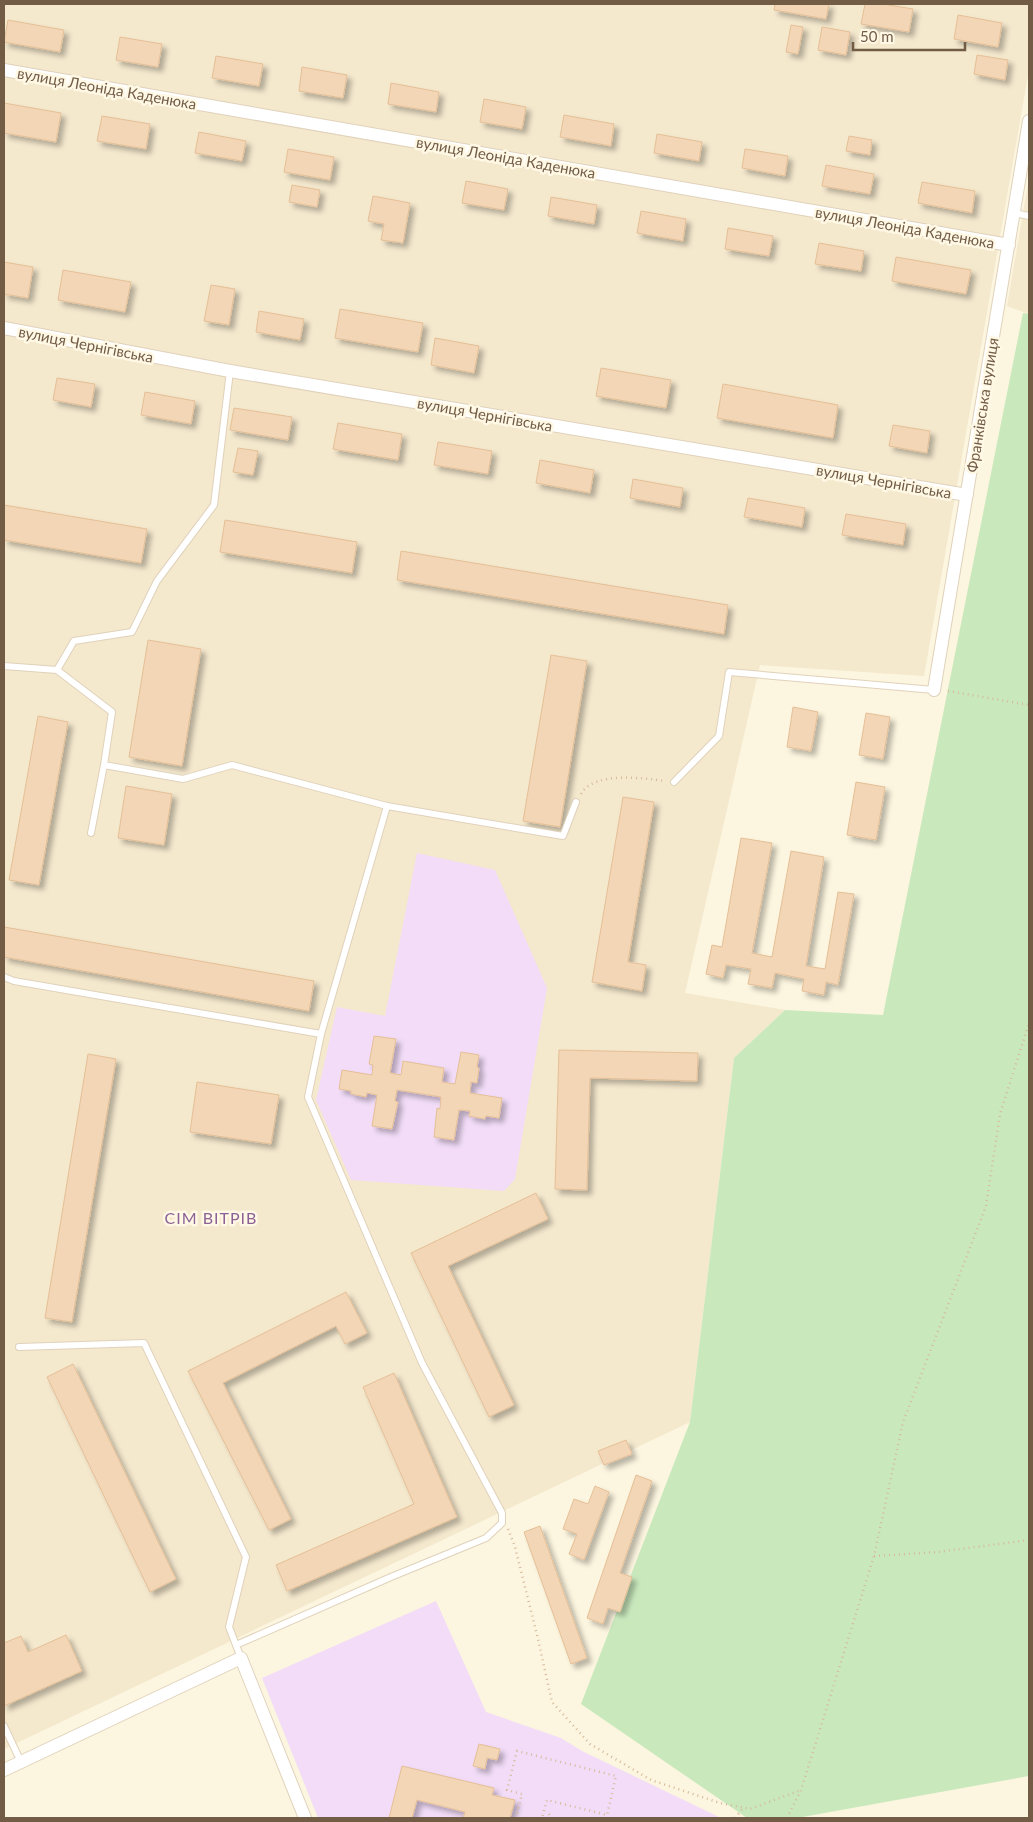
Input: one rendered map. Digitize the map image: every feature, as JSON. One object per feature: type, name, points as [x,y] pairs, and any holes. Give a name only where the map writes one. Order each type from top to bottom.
[{"type":"street","name":"вулиця Леоніда Каденюка","points":[[4,70],[1008,245]]},
{"type":"street","name":"Франківська вулиця","points":[[934,690],[1029,121]]},
{"type":"street","name":"вулиця Чернігівська","points":[[4,328],[230,371],[967,495]]},
{"type":"street","points":[[4,1770],[241,1658],[305,1818]]},
{"type":"lane","points":[[1014,213],[1029,216]]},
{"type":"lane","points":[[57,670],[74,642],[132,632],[157,581],[214,505],[230,371]]},
{"type":"lane","points":[[4,666],[57,670],[112,712],[91,834]]},
{"type":"lane","points":[[674,782],[719,736],[729,672],[934,690]]},
{"type":"lane","points":[[104,765],[182,779],[232,765],[387,806],[563,836],[576,802]]},
{"type":"lane","points":[[236,1645],[390,1577],[486,1538],[502,1523],[502,1512],[422,1363],[308,1097],[321,1034],[387,806]]},
{"type":"lane","points":[[4,977],[14,982],[321,1034]]},
{"type":"lane","points":[[19,1347],[144,1343],[246,1557],[229,1627],[241,1658]]},
{"type":"lane","points":[[4,1726],[21,1762]]},
{"type":"path","points":[[934,690],[1029,705]]},
{"type":"path","points":[[576,802],[584,788],[609,778],[634,777],[674,782]]},
{"type":"path","points":[[787,1818],[801,1790],[874,1556],[902,1422],[986,1206],[1000,1114],[1029,1023]]},
{"type":"path","points":[[502,1523],[510,1532],[515,1547],[552,1702],[590,1744],[652,1780],[720,1803],[750,1809],[801,1790]]},
{"type":"path","points":[[874,1556],[938,1552],[1029,1540]]},
{"type":"path","points":[[516,1818],[522,1794],[507,1790],[517,1751],[616,1776],[606,1815],[547,1800],[542,1818]]},
{"type":"path","points":[[736,1818],[743,1808]]},
{"type":"path","points":[[549,1814],[551,1818]]},
{"type":"shaded area","points":[[4,4],[1029,4],[1029,69],[924,676],[760,665],[685,993],[785,1010],[734,1058],[690,1422],[4,1749]]},
{"type":"shaded area","points":[[1029,178],[1029,314],[1007,306]]},
{"type":"shaded area","points":[[417,853],[495,870],[547,988],[515,1179],[504,1191],[351,1180],[316,1100],[337,1007],[385,1016]]},
{"type":"shaded area","points":[[436,1601],[486,1712],[561,1738],[582,1751],[721,1818],[318,1818],[262,1678]]},
{"type":"green space","points":[[1023,313],[1029,314],[1029,1776],[797,1818],[747,1818],[581,1704],[690,1422],[734,1058],[785,1010],[883,1015]]},
{"type":"building","points":[[775,4],[829,4],[826,19],[774,10]]},
{"type":"building","points":[[865,4],[883,4],[913,9],[909,32],[861,24]]},
{"type":"building","points":[[958,15],[1002,23],[998,47],[954,39]]},
{"type":"building","points":[[8,20],[64,30],[60,52],[4,42]]},
{"type":"building","points":[[791,25],[803,27],[798,54],[786,52]]},
{"type":"building","points":[[822,27],[850,32],[846,55],[818,50]]},
{"type":"building","points":[[120,37],[162,44],[158,67],[116,60]]},
{"type":"building","points":[[977,55],[1008,60],[1005,80],[974,74]]},
{"type":"building","points":[[216,56],[263,64],[259,86],[212,78]]},
{"type":"building","points":[[302,67],[347,75],[343,98],[299,91]]},
{"type":"building","points":[[391,83],[439,92],[436,112],[388,104]]},
{"type":"building","points":[[484,99],[526,107],[522,129],[480,122]]},
{"type":"building","points":[[4,103],[61,113],[56,142],[4,133]]},
{"type":"building","points":[[564,115],[614,124],[611,146],[560,137]]},
{"type":"building","points":[[102,116],[150,124],[146,149],[97,141]]},
{"type":"building","points":[[199,132],[246,141],[242,161],[195,153]]},
{"type":"building","points":[[657,134],[702,142],[699,161],[654,153]]},
{"type":"building","points":[[849,136],[872,140],[870,155],[846,151]]},
{"type":"building","points":[[288,149],[334,157],[330,180],[284,172]]},
{"type":"building","points":[[745,149],[788,156],[785,176],[742,168]]},
{"type":"building","points":[[826,165],[874,174],[870,194],[822,186]]},
{"type":"building","points":[[466,181],[508,189],[504,210],[462,203]]},
{"type":"building","points":[[922,182],[975,191],[972,213],[918,203]]},
{"type":"building","points":[[292,185],[320,190],[317,207],[289,202]]},
{"type":"building","points":[[373,196],[410,203],[403,243],[381,240],[384,224],[368,221]]},
{"type":"building","points":[[551,197],[597,205],[594,224],[548,216]]},
{"type":"building","points":[[641,211],[686,219],[683,241],[637,233]]},
{"type":"building","points":[[728,228],[773,236],[769,256],[725,249]]},
{"type":"building","points":[[819,243],[864,251],[861,271],[815,264]]},
{"type":"building","points":[[896,257],[971,270],[966,294],[892,281]]},
{"type":"building","points":[[4,262],[33,267],[28,298],[4,294]]},
{"type":"building","points":[[63,270],[131,282],[125,312],[58,300]]},
{"type":"building","points":[[211,285],[235,289],[229,325],[204,321]]},
{"type":"building","points":[[340,309],[423,323],[418,352],[335,338]]},
{"type":"building","points":[[259,311],[304,319],[300,340],[256,332]]},
{"type":"building","points":[[435,338],[479,346],[474,373],[431,365]]},
{"type":"building","points":[[601,368],[671,380],[666,408],[596,396]]},
{"type":"building","points":[[57,378],[95,384],[91,407],[53,400]]},
{"type":"building","points":[[723,384],[838,405],[833,438],[717,418]]},
{"type":"building","points":[[145,392],[195,401],[191,424],[141,415]]},
{"type":"building","points":[[234,408],[292,417],[288,440],[230,430]]},
{"type":"building","points":[[338,423],[402,434],[398,460],[333,449]]},
{"type":"building","points":[[893,425],[930,431],[927,453],[889,446]]},
{"type":"building","points":[[438,442],[492,451],[488,474],[434,465]]},
{"type":"building","points":[[238,448],[258,451],[253,475],[233,472]]},
{"type":"building","points":[[540,460],[594,470],[590,493],[536,483]]},
{"type":"building","points":[[633,479],[683,488],[680,507],[630,498]]},
{"type":"building","points":[[748,498],[805,508],[802,527],[744,517]]},
{"type":"building","points":[[4,505],[147,529],[141,563],[4,540]]},
{"type":"building","points":[[846,514],[906,524],[903,545],[842,535]]},
{"type":"building","points":[[225,520],[357,542],[352,573],[220,552]]},
{"type":"building","points":[[401,551],[728,605],[724,634],[397,580]]},
{"type":"building","points":[[148,640],[201,649],[182,766],[129,757]]},
{"type":"building","points":[[551,655],[587,661],[560,827],[523,821]]},
{"type":"building","points":[[793,707],[818,712],[811,751],[787,747]]},
{"type":"building","points":[[866,713],[890,717],[883,759],[859,755]]},
{"type":"building","points":[[38,716],[68,722],[39,885],[9,880]]},
{"type":"building","points":[[856,782],[885,787],[876,840],[847,835]]},
{"type":"building","points":[[126,786],[172,794],[164,845],[118,838]]},
{"type":"building","points":[[623,797],[654,802],[628,962],[646,965],[642,991],[592,982]]},
{"type":"building","points":[[741,838],[772,843],[752,953],[772,957],[791,851],[824,857],[806,966],[825,969],[838,892],[854,894],[838,985],[826,982],[824,995],[802,991],[804,979],[775,973],[772,988],[748,984],[751,969],[726,965],[723,978],[706,974],[712,945],[722,947]]},
{"type":"building","points":[[4,927],[314,981],[309,1011],[4,957]]},
{"type":"building","points":[[374,1036],[396,1039],[390,1073],[401,1075],[403,1061],[444,1068],[442,1082],[455,1084],[461,1052],[479,1055],[477,1083],[471,1082],[470,1093],[502,1098],[499,1118],[486,1116],[485,1119],[469,1116],[470,1111],[459,1110],[454,1140],[434,1137],[437,1108],[440,1109],[441,1097],[397,1090],[395,1101],[398,1102],[392,1129],[372,1126],[377,1095],[367,1093],[366,1097],[339,1089],[342,1070],[372,1075],[373,1065],[369,1064]]},
{"type":"building","points":[[559,1050],[698,1053],[697,1081],[590,1078],[587,1190],[555,1189]]},
{"type":"building","points":[[88,1054],[116,1059],[72,1322],[45,1318]]},
{"type":"building","points":[[197,1082],[279,1095],[271,1144],[190,1132]]},
{"type":"building","points":[[536,1193],[548,1219],[448,1266],[514,1405],[489,1417],[411,1253]]},
{"type":"building","points":[[346,1292],[367,1333],[345,1344],[336,1326],[223,1383],[291,1519],[269,1530],[188,1371]]},
{"type":"building","points":[[73,1364],[176,1579],[150,1592],[47,1377]]},
{"type":"building","points":[[394,1373],[457,1517],[287,1591],[276,1565],[414,1504],[363,1387]]},
{"type":"building","points":[[626,1440],[632,1454],[604,1465],[598,1451]]},
{"type":"building","points":[[636,1475],[652,1481],[620,1573],[632,1577],[620,1612],[608,1608],[603,1624],[587,1618]]},
{"type":"building","points":[[595,1486],[609,1492],[584,1560],[569,1554],[577,1534],[563,1529],[574,1499],[588,1504]]},
{"type":"building","points":[[540,1526],[587,1658],[571,1664],[524,1532]]},
{"type":"building","points":[[66,1635],[82,1671],[4,1706],[4,1643],[21,1636],[28,1652]]},
{"type":"building","points":[[479,1744],[500,1749],[497,1760],[487,1758],[485,1769],[473,1766]]},
{"type":"building","points":[[402,1766],[494,1788],[492,1795],[515,1800],[510,1818],[463,1818],[465,1812],[417,1800],[412,1818],[389,1818]]},
{"type":"district","name":"СІМ ВІТРІВ","points":[[211,1217]]}]
